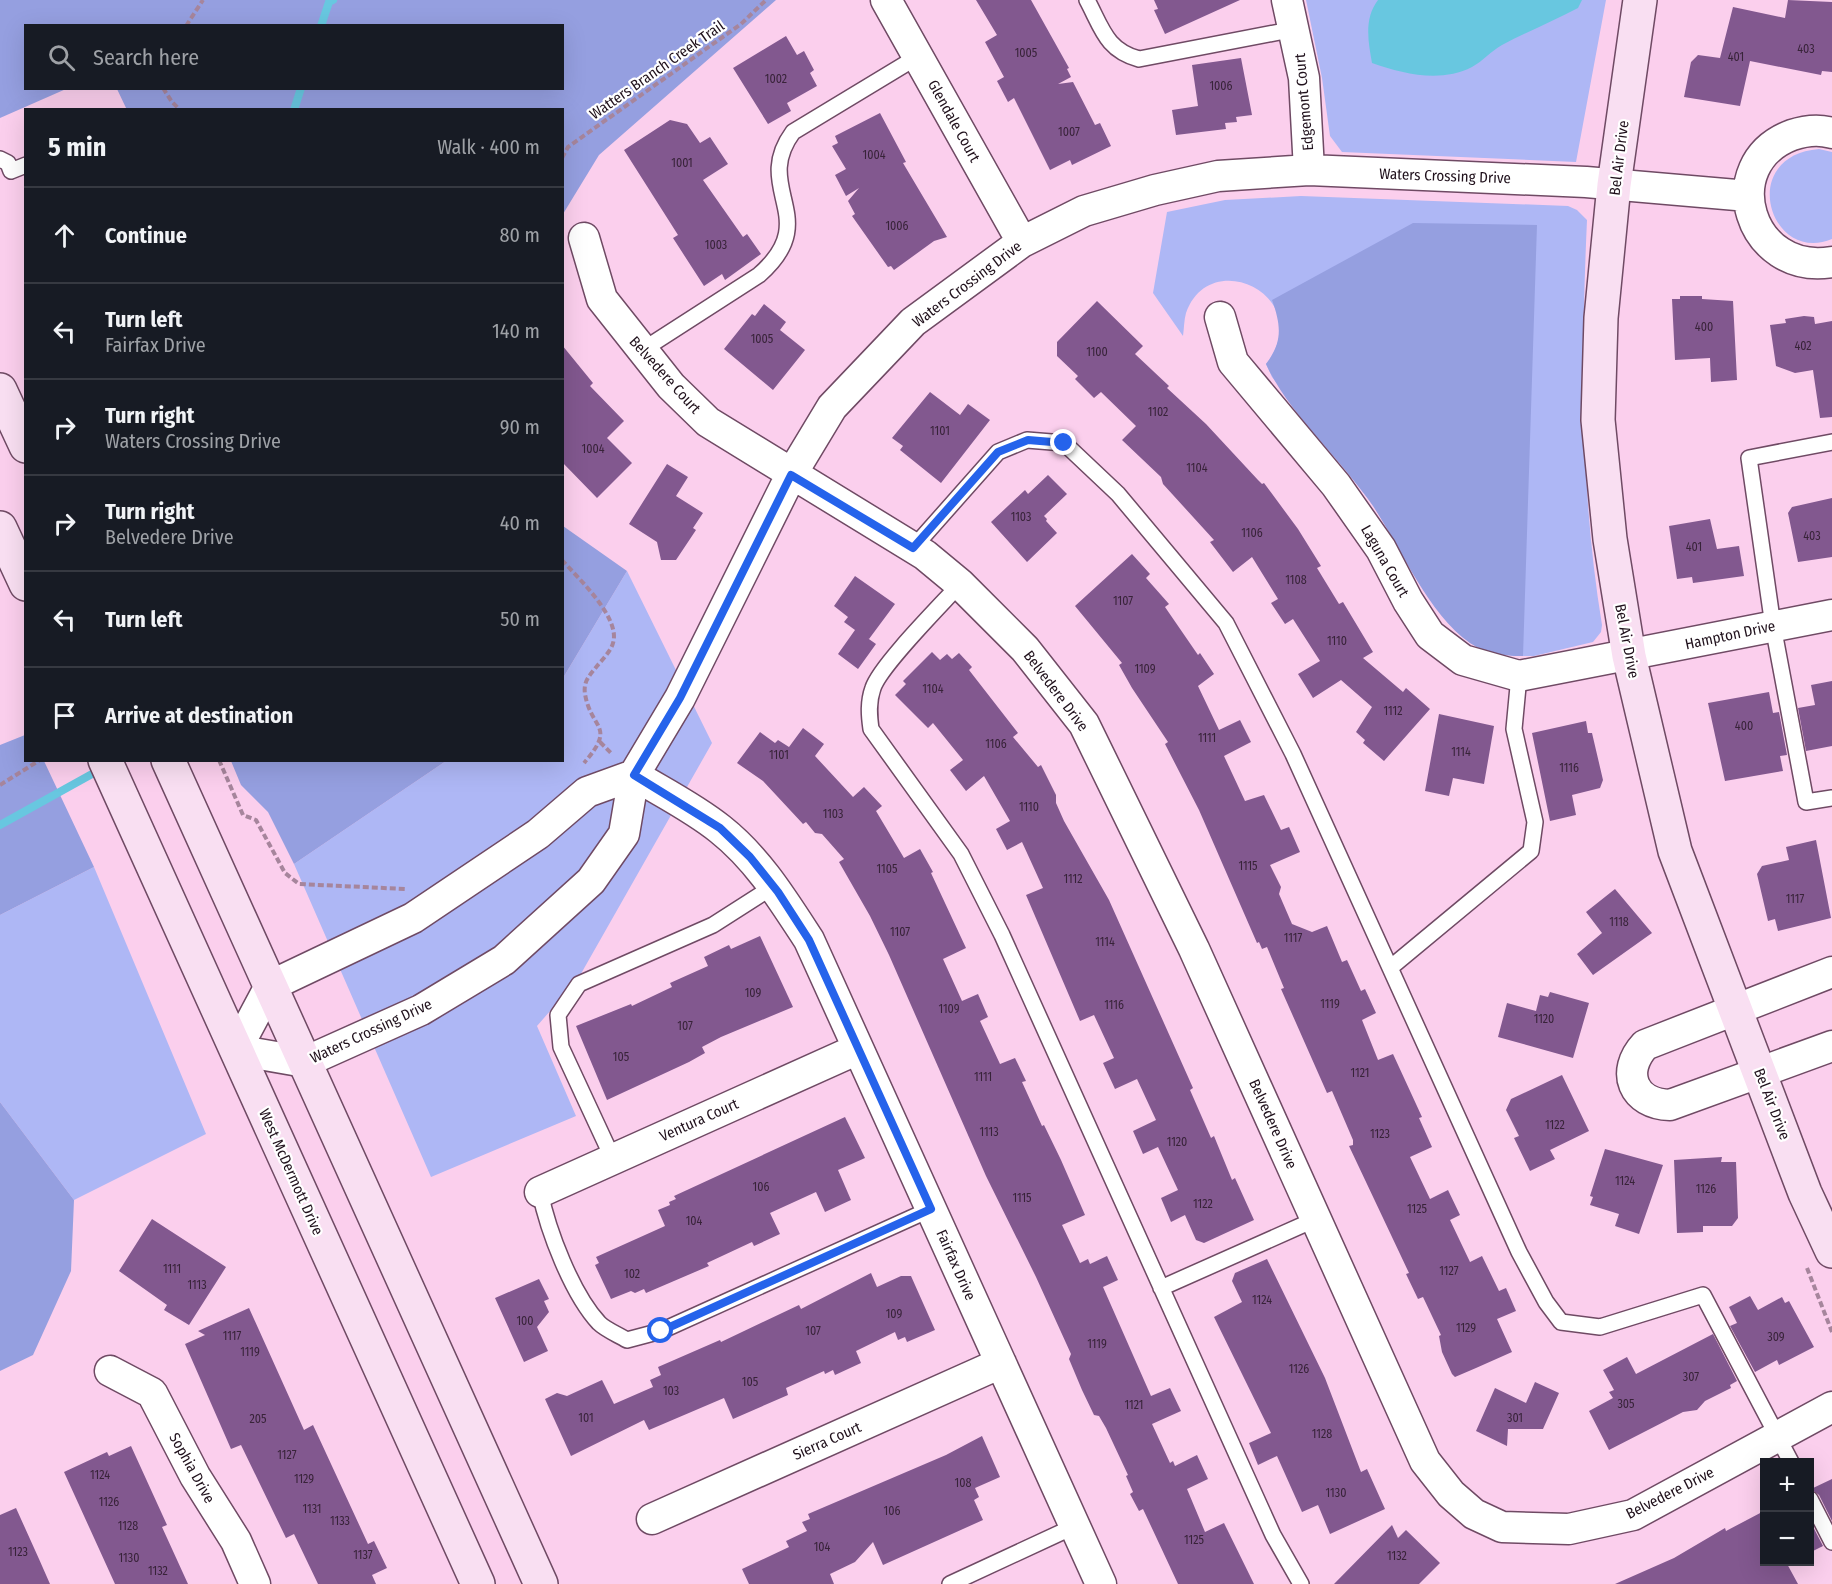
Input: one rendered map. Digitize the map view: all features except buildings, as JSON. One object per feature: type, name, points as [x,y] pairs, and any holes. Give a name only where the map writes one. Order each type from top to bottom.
[{"type":"main road","name":"Bel Air Drive","points":[[1640,0],[1614,185],[1601,318],[1598,420],[1610,539],[1629,656],[1676,851],[1806,1193],[1832,1251]]},
{"type":"main road","points":[[0,390],[24,442]]},
{"type":"main road","points":[[0,528],[24,580]]},
{"type":"main road","name":"West McDermott Drive","points":[[106,762],[478,1584]]},
{"type":"main road","points":[[169,762],[541,1584]]},
{"type":"street","name":"Glendale Court","points":[[886,0],[1022,242]]},
{"type":"street","name":"Edgemont Court","points":[[1287,0],[1304,78],[1309,170]]},
{"type":"street","points":[[1832,133],[1802,131],[1781,139],[1764,154],[1753,173],[1748,196],[1751,217],[1761,236],[1776,252],[1795,262],[1816,265],[1832,262]]},
{"type":"street","name":"Waters Crossing Drive","points":[[236,1050],[305,1062],[421,1010],[504,960],[591,881],[624,834],[634,775],[680,698],[791,475],[832,407],[914,322],[1022,242],[1084,211],[1155,190],[1218,176],[1309,170],[1574,181],[1748,196]]},
{"type":"street","name":"Belvedere Court","points":[[584,238],[602,299],[671,386],[708,422],[791,475]]},
{"type":"street","name":"Laguna Court","points":[[1220,317],[1233,362],[1336,485],[1381,549],[1408,601],[1430,635],[1463,660],[1519,676],[1629,656]]},
{"type":"street","name":"Belvedere Drive","points":[[791,475],[913,548],[960,584],[1025,649],[1084,724],[1194,949],[1425,1461],[1451,1494],[1474,1514],[1502,1527],[1569,1529],[1633,1515],[1784,1450],[1832,1407]]},
{"type":"street","name":"Hampton Drive","points":[[1629,656],[1832,615]]},
{"type":"street","points":[[236,1050],[270,986],[413,918],[538,834],[586,792],[634,775]]},
{"type":"street","name":"Fairfax Drive","points":[[634,775],[720,828],[750,857],[774,886],[809,940],[1101,1584]]},
{"type":"street","points":[[1832,972],[1645,1045],[1633,1063],[1634,1085],[1648,1101],[1670,1105],[1832,1046]]},
{"type":"street","name":"Ventura Court","points":[[540,1192],[858,1049]]},
{"type":"street","name":"Sierra Court","points":[[652,1519],[1001,1363]]},
{"type":"street","name":"Sophia Drive","points":[[110,1371],[152,1393],[195,1476],[236,1541],[255,1584]]},
{"type":"lane","points":[[1087,0],[1110,43],[1122,54],[1139,59],[1295,29]]},
{"type":"lane","points":[[641,351],[759,275],[774,262],[784,246],[789,228],[787,208],[777,175],[778,159],[784,144],[793,132],[917,57]]},
{"type":"lane","points":[[0,159],[8,163],[11,171],[24,166]]},
{"type":"lane","points":[[913,548],[998,452],[1028,440],[1064,443],[1118,494],[1226,622],[1293,754],[1519,1252],[1546,1302],[1561,1322],[1600,1327],[1703,1295],[1784,1450]]},
{"type":"lane","points":[[1832,442],[1749,458],[1773,626],[1806,802],[1832,798]]},
{"type":"lane","points":[[960,584],[873,685],[868,709],[871,729],[962,854],[1002,935],[1273,1535],[1301,1584]]},
{"type":"lane","points":[[1390,968],[1531,851],[1535,822],[1514,729],[1519,676]]},
{"type":"lane","points":[[613,1159],[561,1047],[558,1015],[579,984],[713,925],[774,886]]},
{"type":"lane","points":[[540,1192],[544,1214],[576,1287],[600,1324],[627,1340],[661,1331],[931,1209]]},
{"type":"lane","points":[[1161,1288],[1316,1219]]},
{"type":"lane","points":[[1814,1508],[1832,1542]]},
{"type":"lane","points":[[950,1584],[1075,1526]]},
{"type":"path","points":[[187,24],[203,0]]},
{"type":"path","name":"Watters Branch Creek Trail","points":[[564,154],[568,147],[741,24],[766,0]]},
{"type":"path","points":[[164,90],[178,108]]},
{"type":"path","points":[[564,562],[600,604],[613,625],[613,643],[586,679],[585,693],[601,728],[600,742],[579,768]]},
{"type":"path","points":[[0,785],[37,762]]},
{"type":"path","points":[[220,762],[243,815],[256,820],[285,873],[299,884],[410,889]]},
{"type":"shaded area","points":[[0,0],[776,0],[599,155],[564,212],[564,108],[126,108],[117,90],[564,90],[564,24],[24,24],[24,90],[64,90],[0,118]]},
{"type":"shaded area","points":[[1306,0],[1606,0],[1576,162],[1342,152],[1330,136],[1322,78]]},
{"type":"shaded area","points":[[1378,0],[1582,0],[1578,8],[1502,45],[1472,67],[1448,75],[1435,76],[1396,71],[1372,63],[1368,38],[1369,22]]},
{"type":"shaded area","points":[[1819,149],[1832,152],[1832,239],[1810,243],[1792,237],[1779,224],[1771,206],[1770,187],[1777,170],[1793,156]]},
{"type":"shaded area","points":[[1301,196],[1568,206],[1577,210],[1587,220],[1584,423],[1590,524],[1602,625],[1601,632],[1593,642],[1534,656],[1513,656],[1470,643],[1435,607],[1373,505],[1272,377],[1266,364],[1278,340],[1279,318],[1270,300],[1254,288],[1236,281],[1216,282],[1198,293],[1186,313],[1183,336],[1153,293],[1167,212],[1225,200]]},
{"type":"shaded area","points":[[1413,223],[1537,225],[1523,656],[1495,654],[1482,650],[1455,631],[1428,598],[1373,506],[1301,418],[1266,364],[1272,356],[1279,333],[1272,300]]},
{"type":"shaded area","points":[[564,527],[627,571],[564,676]]},
{"type":"shaded area","points":[[627,571],[712,743],[578,979],[537,1026],[576,1116],[431,1177],[294,864],[445,762],[564,762],[564,676]]},
{"type":"shaded area","points":[[24,735],[24,762],[44,762],[94,867],[0,915],[0,745]]},
{"type":"shaded area","points":[[231,762],[445,762],[294,864],[268,812],[241,785]]},
{"type":"shaded area","points":[[94,867],[206,1134],[74,1200],[0,1102],[0,915]]},
{"type":"shaded area","points":[[0,1102],[74,1200],[71,1271],[33,1355],[0,1371]]},
{"type":"waterway","points":[[322,24],[329,2],[333,0]]},
{"type":"waterway","points":[[295,108],[300,90]]},
{"type":"waterway","points":[[0,825],[101,769]]},
{"type":"route","points":[[661,1331],[931,1209],[809,940],[778,892],[750,857],[720,828],[634,775],[680,698],[791,475],[913,548],[998,452],[1028,440],[1064,443]]}]
